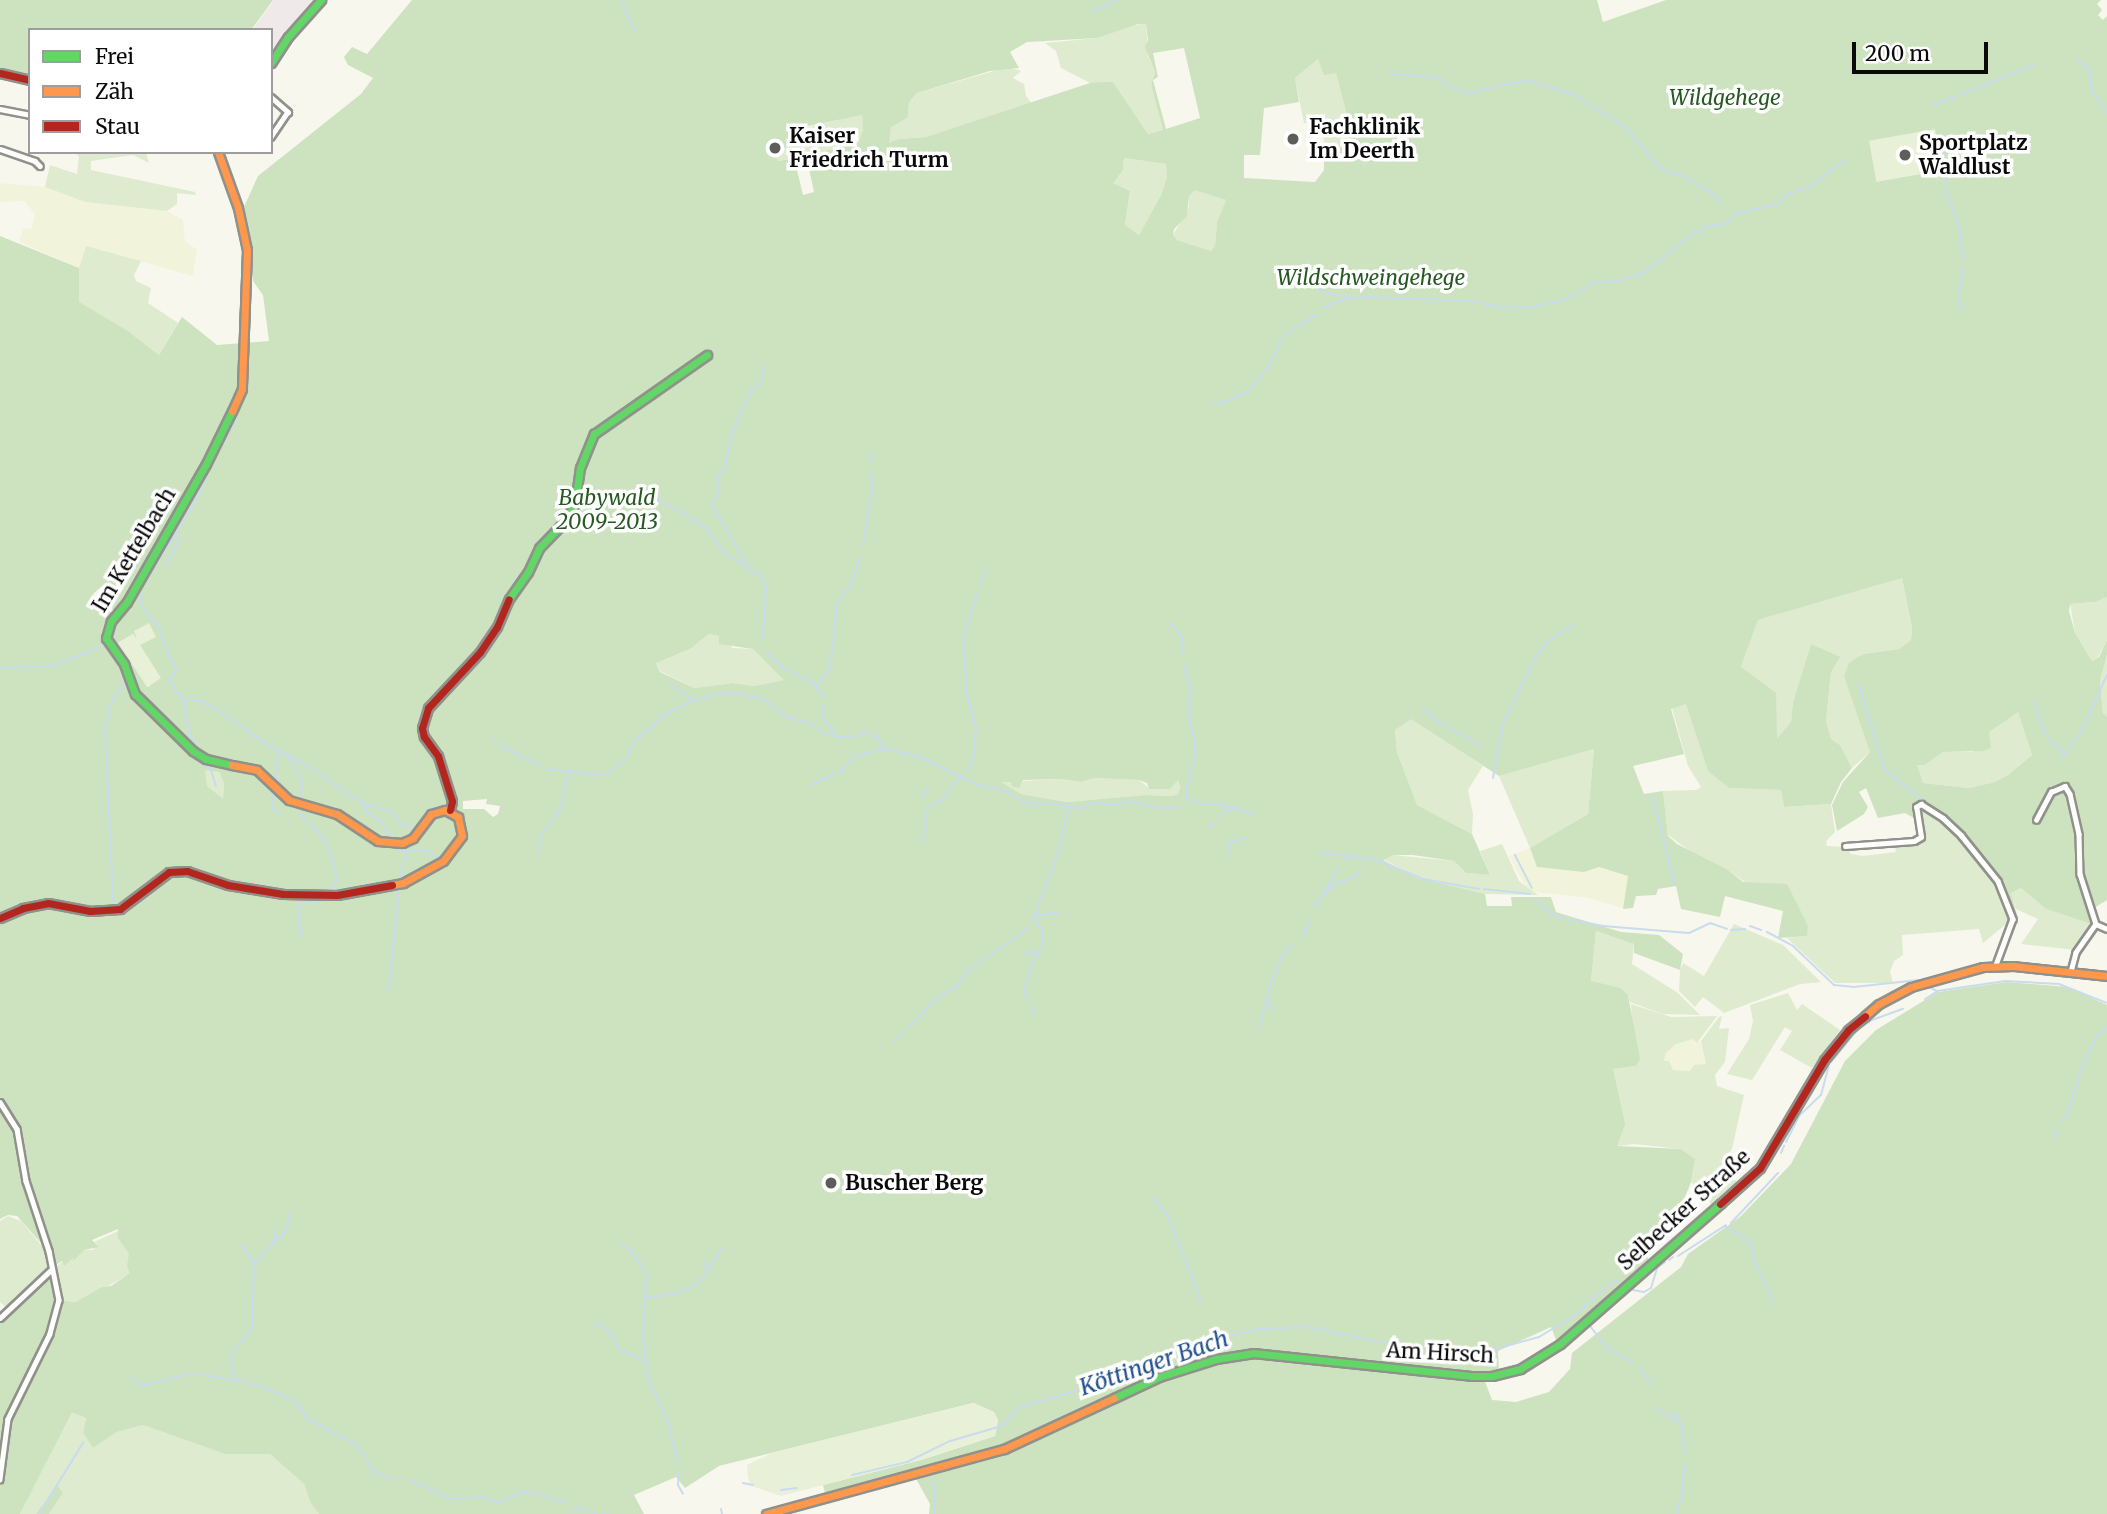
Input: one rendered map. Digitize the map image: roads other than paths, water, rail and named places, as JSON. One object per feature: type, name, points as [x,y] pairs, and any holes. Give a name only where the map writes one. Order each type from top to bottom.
[{"type":"street","points":[[273,60],[321,0]]},
{"type":"street","points":[[0,73],[28,80]]},
{"type":"street","points":[[273,99],[288,112],[273,135]]},
{"type":"street","points":[[0,109],[28,115]]},
{"type":"street","points":[[0,149],[35,161],[40,166]]},
{"type":"street","name":"Im Kettelbach","points":[[219,154],[238,208],[247,250],[242,389],[199,475],[127,602],[111,621],[106,638],[124,664],[135,694],[193,751],[206,759],[257,770],[289,800],[337,814],[367,835],[391,844],[413,838],[436,811],[450,810]]},
{"type":"street","points":[[0,918],[23,908],[48,903],[90,911],[120,909],[169,872],[187,871],[228,885],[312,896],[337,895],[403,883],[443,861],[462,836],[461,823],[450,810],[452,801],[438,756],[424,737],[422,728],[428,708],[441,691],[460,678],[480,652],[539,548],[566,520],[575,503],[580,468],[594,434],[707,355]]},
{"type":"street","points":[[2036,820],[2051,792],[2065,786],[2070,794],[2079,834],[2080,874],[2096,924],[2107,929]]},
{"type":"street","points":[[1845,846],[1914,841],[1921,837],[1916,814],[1916,807],[1921,804],[1942,818],[1991,871],[2013,919],[1996,965]]},
{"type":"street","points":[[2071,972],[2076,953],[2096,924]]},
{"type":"street","name":"Selbecker Straße","points":[[1587,1320],[1760,1168],[1780,1139],[1824,1060],[1848,1030],[1893,996],[1963,971],[1996,965],[2107,976]]},
{"type":"street","points":[[0,1102],[17,1129],[26,1181],[59,1300],[56,1317],[8,1419],[0,1479]]},
{"type":"street","points":[[0,1318],[52,1269]]},
{"type":"street","name":"Am Hirsch","points":[[766,1514],[1004,1449],[1182,1368],[1234,1355],[1275,1355],[1492,1376],[1520,1369],[1539,1360],[1587,1320]]},
{"type":"waterway","points":[[621,0],[635,31]]},
{"type":"waterway","points":[[1093,11],[1117,0]]},
{"type":"waterway","points":[[2076,59],[2089,69],[2091,89],[2107,113]]},
{"type":"waterway","points":[[1932,106],[2034,65]]},
{"type":"waterway","points":[[1390,73],[1439,78],[1453,89],[1469,93],[1525,80],[1575,95],[1626,128],[1662,170],[1681,175],[1708,190],[1721,203]]},
{"type":"waterway","points":[[1942,138],[1946,191],[1961,232],[1961,249],[1965,254],[1963,261]]},
{"type":"waterway","points":[[215,154],[217,161]]},
{"type":"waterway","points":[[1322,308],[1348,298],[1371,297],[1472,301],[1498,307],[1523,308],[1565,300],[1593,283],[1620,280],[1645,272],[1692,234],[1709,226],[1727,223],[1735,214],[1780,203],[1787,194],[1811,186],[1845,160]]},
{"type":"waterway","points":[[219,165],[222,174]]},
{"type":"waterway","points":[[223,178],[234,209]]},
{"type":"waterway","points":[[242,283],[243,255]]},
{"type":"waterway","points":[[1959,294],[1963,268]]},
{"type":"waterway","points":[[1311,283],[1324,292],[1347,297]]},
{"type":"waterway","points":[[242,291],[242,300]]},
{"type":"waterway","points":[[1958,298],[1962,309]]},
{"type":"waterway","points":[[1212,404],[1225,402],[1249,391],[1269,365],[1284,335],[1317,314]]},
{"type":"waterway","points":[[763,639],[766,586],[759,573],[750,571],[712,505],[719,493],[717,477],[725,468],[731,436],[751,390],[760,384],[764,365]]},
{"type":"waterway","points":[[238,410],[233,426],[211,464],[200,493],[140,591],[142,606],[159,628],[164,645],[177,670],[169,680],[183,700],[199,700],[263,742],[303,763],[361,802],[367,812],[381,821],[392,840]]},
{"type":"waterway","points":[[871,462],[872,453]]},
{"type":"waterway","points":[[863,545],[873,481],[870,471]]},
{"type":"waterway","points":[[643,490],[705,527],[725,554],[747,567]]},
{"type":"waterway","points":[[166,565],[178,541],[177,532]]},
{"type":"waterway","points":[[816,687],[830,667],[837,603],[850,586],[861,556]]},
{"type":"waterway","points":[[981,586],[986,570]]},
{"type":"waterway","points":[[121,615],[140,591]]},
{"type":"waterway","points":[[967,771],[973,762],[976,728],[967,695],[963,638],[978,593]]},
{"type":"waterway","points":[[112,641],[116,623]]},
{"type":"waterway","points":[[1169,623],[1182,636],[1183,653]]},
{"type":"waterway","points":[[1493,778],[1502,726],[1536,656],[1554,636],[1574,625]]},
{"type":"waterway","points":[[0,668],[52,666],[103,646]]},
{"type":"waterway","points":[[766,651],[782,667],[814,684],[825,697]]},
{"type":"waterway","points":[[1183,662],[1190,689],[1189,717],[1195,743],[1195,755],[1186,791],[1187,798],[1203,805]]},
{"type":"waterway","points":[[2064,756],[2082,730],[2107,675]]},
{"type":"waterway","points":[[113,903],[105,728],[113,699],[125,683]]},
{"type":"waterway","points":[[668,683],[693,700]]},
{"type":"waterway","points":[[1859,685],[1884,769],[1924,801]]},
{"type":"waterway","points":[[547,769],[606,775],[626,758],[634,742],[665,714],[695,700],[715,695],[733,693],[764,699],[784,716],[811,723],[824,734],[834,736]]},
{"type":"waterway","points":[[2034,699],[2040,723],[2050,741],[2063,752],[2063,759]]},
{"type":"waterway","points":[[183,700],[189,733],[197,747]]},
{"type":"waterway","points":[[824,705],[823,717],[837,737],[858,736],[865,731],[873,737],[878,735],[882,748],[920,757],[978,785],[1003,790],[1026,803],[1061,804],[1078,809],[1094,802],[1113,805],[1129,801],[1157,808],[1181,807]]},
{"type":"waterway","points":[[1423,708],[1434,719],[1483,747]]},
{"type":"waterway","points":[[500,745],[541,766]]},
{"type":"waterway","points":[[813,784],[841,771],[855,756],[886,749]]},
{"type":"waterway","points":[[276,780],[278,750]]},
{"type":"waterway","points":[[287,754],[301,777],[302,800]]},
{"type":"waterway","points":[[198,760],[211,770],[216,786]]},
{"type":"waterway","points":[[538,853],[541,836],[562,806],[567,776],[573,770]]},
{"type":"waterway","points":[[923,841],[927,808],[942,800],[960,777]]},
{"type":"waterway","points":[[922,798],[928,788]]},
{"type":"waterway","points":[[272,792],[273,809],[281,816]]},
{"type":"waterway","points":[[1653,796],[1674,884]]},
{"type":"waterway","points":[[363,803],[392,812],[401,825],[407,824],[413,831]]},
{"type":"waterway","points":[[1205,804],[1220,804],[1256,814]]},
{"type":"waterway","points":[[1031,923],[1059,851],[1068,807]]},
{"type":"waterway","points":[[1220,817],[1232,807]]},
{"type":"waterway","points":[[299,813],[321,835],[330,852],[337,878],[333,890]]},
{"type":"waterway","points":[[1208,826],[1216,823]]},
{"type":"waterway","points":[[1228,854],[1228,842],[1248,838]]},
{"type":"waterway","points":[[396,848],[407,853],[399,879]]},
{"type":"waterway","points":[[406,851],[426,850],[437,858]]},
{"type":"waterway","points":[[1320,852],[1377,860],[1423,879],[1479,889]]},
{"type":"waterway","points":[[1515,855],[1532,888]]},
{"type":"waterway","points":[[1344,861],[1351,857]]},
{"type":"waterway","points":[[1323,895],[1338,869]]},
{"type":"waterway","points":[[1314,907],[1333,884],[1351,879],[1361,871]]},
{"type":"waterway","points":[[389,989],[399,887]]},
{"type":"waterway","points":[[1484,889],[1530,894]]},
{"type":"waterway","points":[[300,937],[299,904],[332,899]]},
{"type":"waterway","points":[[1535,900],[1557,917],[1603,926],[1689,933],[1710,923],[1727,929]]},
{"type":"waterway","points":[[1037,912],[1039,915],[1061,912]]},
{"type":"waterway","points":[[1026,999],[1025,988],[1032,965],[1042,948],[1043,933],[1036,919]]},
{"type":"waterway","points":[[1302,937],[1310,919]]},
{"type":"waterway","points":[[1750,926],[1761,930]]},
{"type":"waterway","points":[[910,1026],[935,1000],[958,985],[969,970],[1028,928]]},
{"type":"waterway","points":[[1731,930],[1745,929]]},
{"type":"waterway","points":[[1767,932],[1793,946],[1834,985],[1854,987],[1919,980]]},
{"type":"waterway","points":[[1259,1029],[1272,979],[1286,949],[1292,946]]},
{"type":"waterway","points":[[1025,954],[1038,952]]},
{"type":"waterway","points":[[1929,987],[1937,991],[2005,981],[2059,984],[2107,1003]]},
{"type":"waterway","name":"Köttinger Bach","points":[[1925,999],[1936,992]]},
{"type":"waterway","points":[[1267,999],[1273,1010]]},
{"type":"waterway","points":[[1030,1006],[1035,1015]]},
{"type":"waterway","name":"Köttinger Bach","points":[[1831,1062],[1859,1028],[1872,1020],[1903,1009]]},
{"type":"waterway","points":[[2061,1121],[2067,1114],[2082,1066],[2096,1037],[2107,1027]]},
{"type":"waterway","points":[[894,1041],[904,1033]]},
{"type":"waterway","name":"Köttinger Bach","points":[[1786,1142],[1799,1116],[1821,1095],[1829,1066]]},
{"type":"waterway","points":[[2055,1138],[2058,1128]]},
{"type":"waterway","name":"Köttinger Bach","points":[[1781,1153],[1784,1146]]},
{"type":"waterway","name":"Köttinger Bach","points":[[1731,1223],[1778,1173]]},
{"type":"waterway","points":[[1152,1197],[1168,1216],[1201,1301]]},
{"type":"waterway","points":[[237,1379],[232,1373],[231,1355],[252,1327],[254,1263],[287,1230],[289,1214]]},
{"type":"waterway","name":"Köttinger Bach","points":[[1678,1256],[1726,1225]]},
{"type":"waterway","points":[[1725,1226],[1750,1242],[1755,1263],[1773,1301]]},
{"type":"waterway","points":[[273,1244],[275,1231]]},
{"type":"waterway","points":[[618,1242],[631,1250],[646,1273],[643,1341],[648,1378],[667,1420],[678,1463]]},
{"type":"waterway","points":[[241,1244],[254,1263]]},
{"type":"waterway","points":[[647,1298],[677,1293],[695,1286],[722,1247]]},
{"type":"waterway","name":"Köttinger Bach","points":[[1669,1260],[1673,1257]]},
{"type":"waterway","points":[[705,1262],[707,1271]]},
{"type":"waterway","name":"Köttinger Bach","points":[[1633,1290],[1644,1292],[1651,1288],[1657,1268],[1665,1262]]},
{"type":"waterway","name":"Köttinger Bach","points":[[852,1475],[907,1462],[950,1441],[1002,1426],[1019,1407],[1110,1381],[1146,1361],[1217,1338],[1260,1329],[1308,1327],[1412,1349],[1488,1351],[1539,1337],[1574,1316],[1604,1288],[1615,1282],[1621,1283]]},
{"type":"waterway","points":[[594,1323],[609,1331],[618,1348],[644,1361]]},
{"type":"waterway","points":[[1590,1326],[1607,1348],[1633,1363]]},
{"type":"waterway","points":[[1639,1369],[1652,1383]]},
{"type":"waterway","points":[[131,1378],[142,1386],[185,1375],[203,1375],[266,1388],[299,1404],[306,1418],[357,1445],[373,1471],[390,1479],[401,1479]]},
{"type":"waterway","points":[[1653,1407],[1675,1420]]},
{"type":"waterway","points":[[1673,1412],[1681,1425],[1685,1453]]},
{"type":"waterway","points":[[39,1514],[83,1443]]},
{"type":"waterway","points":[[1676,1514],[1682,1495],[1684,1464]]},
{"type":"waterway","points":[[679,1473],[678,1485],[683,1494]]},
{"type":"waterway","points":[[933,1478],[935,1514]]},
{"type":"waterway","points":[[410,1480],[451,1499],[481,1497],[500,1502],[523,1491],[567,1503]]},
{"type":"waterway","name":"Köttinger Bach","points":[[743,1483],[753,1485]]},
{"type":"waterway","name":"Köttinger Bach","points":[[781,1490],[797,1488]]},
{"type":"waterway","name":"Köttinger Bach","points":[[572,1511],[580,1507],[596,1514]]},
{"type":"waterway","points":[[721,1509],[722,1514]]},
{"type":"waterway","name":"Köttinger Bach","points":[[601,1514],[608,1514]]},
{"type":"place","name":"Fachklinik Im Deerth","points":[[1293,139]]},
{"type":"place","name":"Kaiser Friedrich Turm","points":[[775,148]]},
{"type":"place","name":"Sportplatz Waldlust","points":[[1905,155]]},
{"type":"place","name":"Buscher Berg","points":[[831,1183]]},
{"type":"park label","name":"Wildgehege","points":[[1725,98]]},
{"type":"park label","name":"Wildschweingehege","points":[[1371,278]]},
{"type":"park label","name":"Babywald 2009-2013","points":[[607,510]]}]
